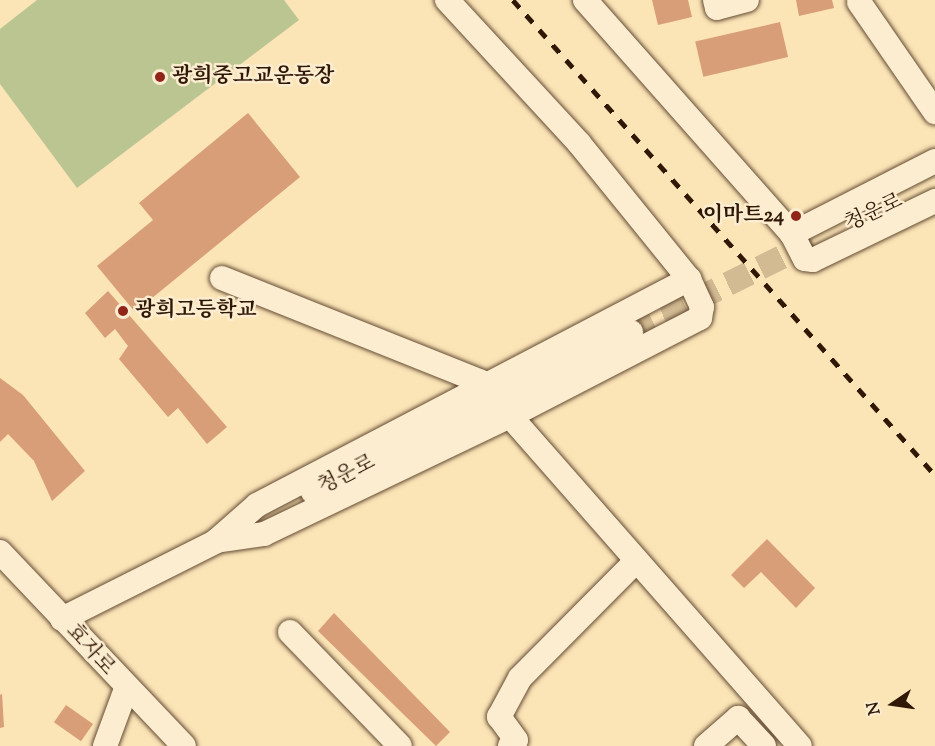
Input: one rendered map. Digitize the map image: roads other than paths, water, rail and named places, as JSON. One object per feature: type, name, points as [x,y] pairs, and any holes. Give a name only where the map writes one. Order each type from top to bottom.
[{"type":"street","points":[[216,541],[264,534],[510,416],[700,318],[702,307],[689,279],[579,143],[447,0]]},
{"type":"street","points":[[585,0],[802,238],[805,259],[813,260],[935,201]]},
{"type":"street","points":[[715,0],[717,8],[747,0]]},
{"type":"street","points":[[862,1],[935,112]]},
{"type":"street","points":[[802,238],[935,161]]},
{"type":"street","name":"청운로","points":[[802,238],[935,184]]},
{"type":"street","points":[[222,278],[485,383]]},
{"type":"street","points":[[216,541],[257,505],[485,383],[689,279]]},
{"type":"street","name":"청운로","points":[[62,619],[631,332]]},
{"type":"street","points":[[510,416],[800,746]]},
{"type":"street","name":"효자로","points":[[0,552],[126,689],[184,746]]},
{"type":"street","points":[[510,746],[516,740],[499,717],[520,678],[636,561]]},
{"type":"street","points":[[290,632],[400,746]]},
{"type":"street","points":[[105,746],[126,689]]},
{"type":"street","points":[[706,746],[738,718],[764,746]]},
{"type":"tunnel","points":[[631,332],[812,242]]},
{"type":"railway","points":[[513,0],[935,475]]},
{"type":"place","name":"광희중고교운동장","points":[[160,77]]},
{"type":"place","name":"이마트24","points":[[796,216]]},
{"type":"place","name":"광희고등학교","points":[[123,311]]}]
